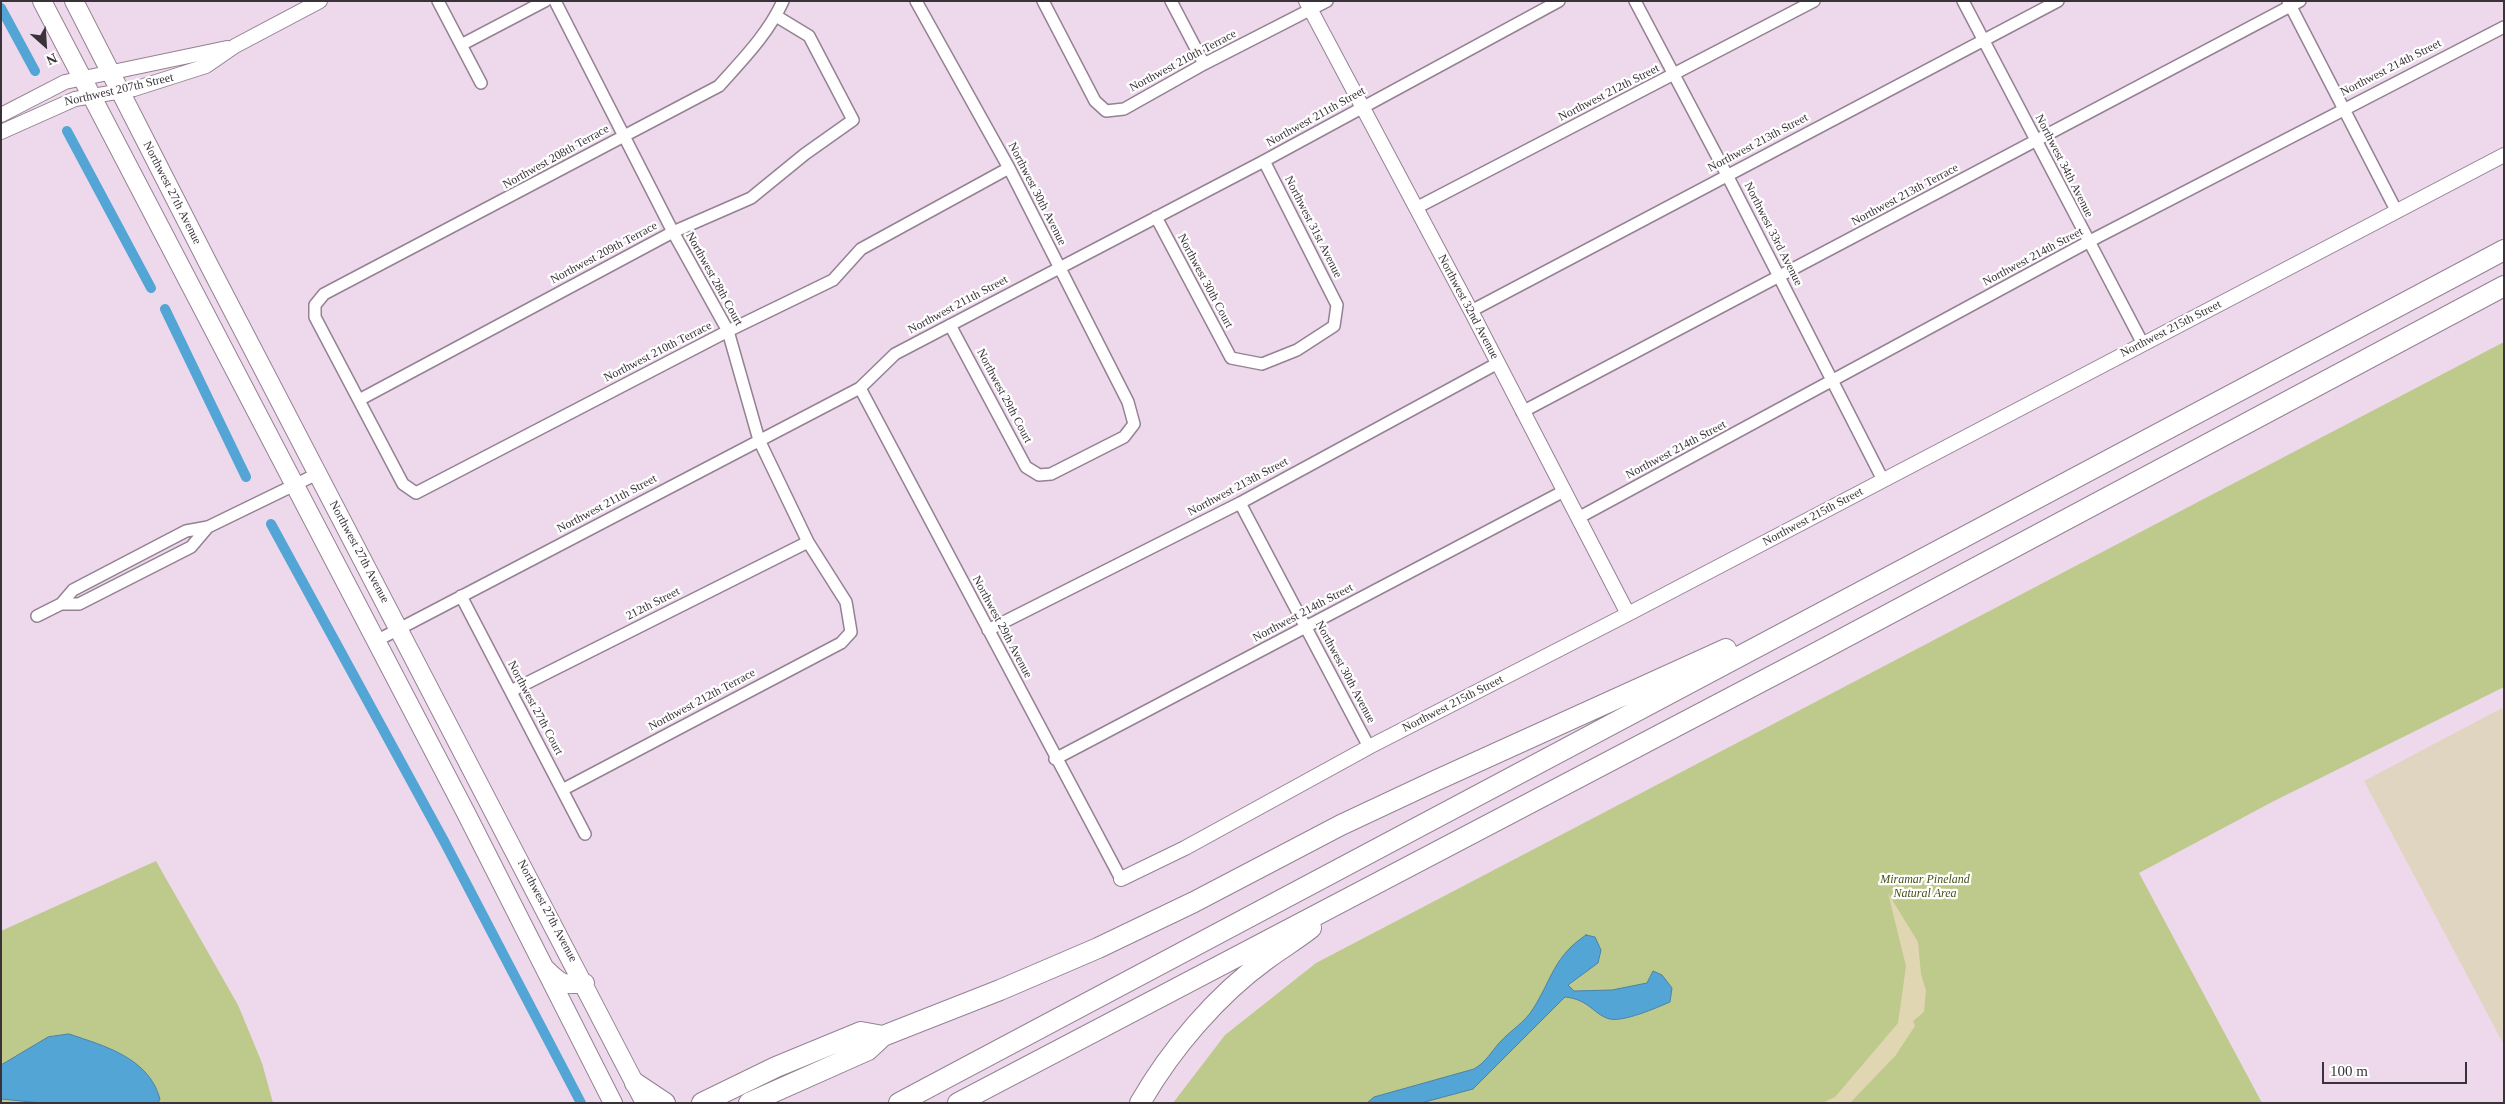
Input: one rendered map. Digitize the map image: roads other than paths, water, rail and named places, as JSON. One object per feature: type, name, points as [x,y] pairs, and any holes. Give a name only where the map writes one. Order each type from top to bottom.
[{"type":"highway","points":[[899,1103],[2504,250]]},
{"type":"highway","points":[[958,1103],[1814,654],[2504,286]]},
{"type":"highway","points":[[749,1103],[868,1050],[883,1036],[1000,990],[1118,939],[1341,826],[1535,734],[1735,646],[1783,633]]},
{"type":"highway","points":[[1140,1103],[1179,1046],[1210,1010],[1266,959],[1295,940],[1352,896]]},
{"type":"highway","points":[[697,1102],[791,1060],[861,1032],[883,1036]]},
{"type":"highway","points":[[635,1084],[665,1103]]},
{"type":"main road","name":"Northwest 27th Avenue","points":[[42,1],[466,813],[612,1103]]},
{"type":"main road","name":"Northwest 27th Avenue","points":[[74,1],[317,474],[646,1103]]},
{"type":"main road","points":[[188,281],[211,269]]},
{"type":"main road","points":[[477,778],[475,793],[466,813],[487,816],[500,823]]},
{"type":"main road","points":[[541,964],[560,982],[568,985],[585,984]]},
{"type":"street","name":"Northwest 207th Street","points":[[1,132],[49,108],[75,99],[158,82],[206,66],[235,46],[320,1]]},
{"type":"street","points":[[438,1],[481,83]]},
{"type":"street","points":[[461,45],[545,1]]},
{"type":"street","name":"Northwest 28th Court","points":[[555,1],[673,232],[728,331],[759,440],[808,542],[846,602],[851,632]]},
{"type":"street","name":"Northwest 208th Terrace","points":[[359,400],[315,317],[315,305],[324,294],[497,205],[624,134],[667,115],[719,86],[754,46],[776,16],[783,1]]},
{"type":"street","name":"Northwest 30th Avenue","points":[[916,1],[1009,168],[1128,402],[1134,424],[1124,437],[1051,474],[1039,475]]},
{"type":"street","name":"Northwest 210th Terrace","points":[[1043,1],[1095,101],[1106,112],[1124,109],[1308,6],[1327,1]]},
{"type":"street","points":[[1171,1],[1204,64]]},
{"type":"street","name":"Northwest 211th Street","points":[[376,641],[860,388],[895,354],[1264,161],[1559,1]]},
{"type":"street","name":"Northwest 33rd Avenue","points":[[1635,1],[1727,175],[1883,480]]},
{"type":"street","name":"Northwest 212th Street","points":[[1416,208],[1814,1]]},
{"type":"street","name":"Northwest 34th Avenue","points":[[1963,1],[2143,344]]},
{"type":"street","name":"Northwest 213th Street","points":[[1471,311],[2058,1]]},
{"type":"street","points":[[2293,3],[2343,108],[2397,212]]},
{"type":"street","name":"Northwest 213th Terrace","points":[[1522,412],[2036,142],[2293,3]]},
{"type":"street","name":"Northwest 32nd Avenue","points":[[1308,6],[1471,311],[1628,614]]},
{"type":"street","name":"Northwest 209th Terrace","points":[[359,400],[673,232],[751,198],[805,154],[853,120],[809,36],[776,16]]},
{"type":"street","name":"Northwest 214th Street","points":[[1578,518],[2088,242],[2504,26]]},
{"type":"street","name":"Northwest 207th Street","points":[[1,115],[65,82],[235,46]]},
{"type":"street","name":"Northwest 215th Street","points":[[1121,879],[1185,848],[1369,747],[1628,614],[2504,155]]},
{"type":"street","name":"Northwest 31st Avenue","points":[[1231,358],[1262,364],[1296,350],[1334,326],[1337,305],[1264,161]]},
{"type":"street","name":"Northwest 210th Terrace","points":[[359,400],[403,484],[416,493],[728,331],[832,280],[862,248],[1009,168]]},
{"type":"street","name":"Northwest 30th Court","points":[[1156,217],[1231,358]]},
{"type":"street","name":"Northwest 29th Court","points":[[950,325],[1026,466],[1039,475]]},
{"type":"street","name":"Northwest 213th Street","points":[[988,630],[1240,503],[1498,363]]},
{"type":"street","name":"Northwest 29th Avenue","points":[[860,388],[1055,759],[1121,879]]},
{"type":"street","points":[[38,616],[62,604],[73,590],[186,531],[208,527],[317,474]]},
{"type":"street","name":"Northwest 214th Street","points":[[1055,759],[1564,491]]},
{"type":"street","name":"Northwest 30th Avenue","points":[[1240,503],[1369,747]]},
{"type":"street","points":[[62,604],[79,604],[190,547],[208,527]]},
{"type":"street","name":"212th Street","points":[[511,691],[808,542]]},
{"type":"street","name":"Northwest 27th Court","points":[[461,596],[585,834]]},
{"type":"street","name":"Northwest 212th Terrace","points":[[562,790],[841,643],[851,632]]},
{"type":"water","points":[[1586,935],[1595,937],[1601,950],[1598,963],[1568,985],[1574,991],[1612,990],[1647,983],[1653,971],[1662,975],[1672,988],[1670,1002],[1640,1014],[1610,1019],[1600,1015],[1580,1001],[1565,997],[1473,1089],[1421,1103],[1367,1103],[1374,1097],[1474,1069],[1478,1066],[1529,1014],[1560,960],[1575,943]]},
{"type":"water","points":[[69,1034],[111,1049],[136,1064],[146,1073],[154,1085],[160,1099],[158,1103],[41,1103],[1,1099],[1,1065],[48,1037]]},
{"type":"waterway","points":[[1,8],[35,71]]},
{"type":"waterway","points":[[67,131],[151,288]]},
{"type":"waterway","points":[[165,309],[246,477]]},
{"type":"waterway","points":[[271,524],[444,841],[581,1103]]},
{"type":"park label","name":"Miramar Pineland Natural Area","points":[[1925,887]]}]
